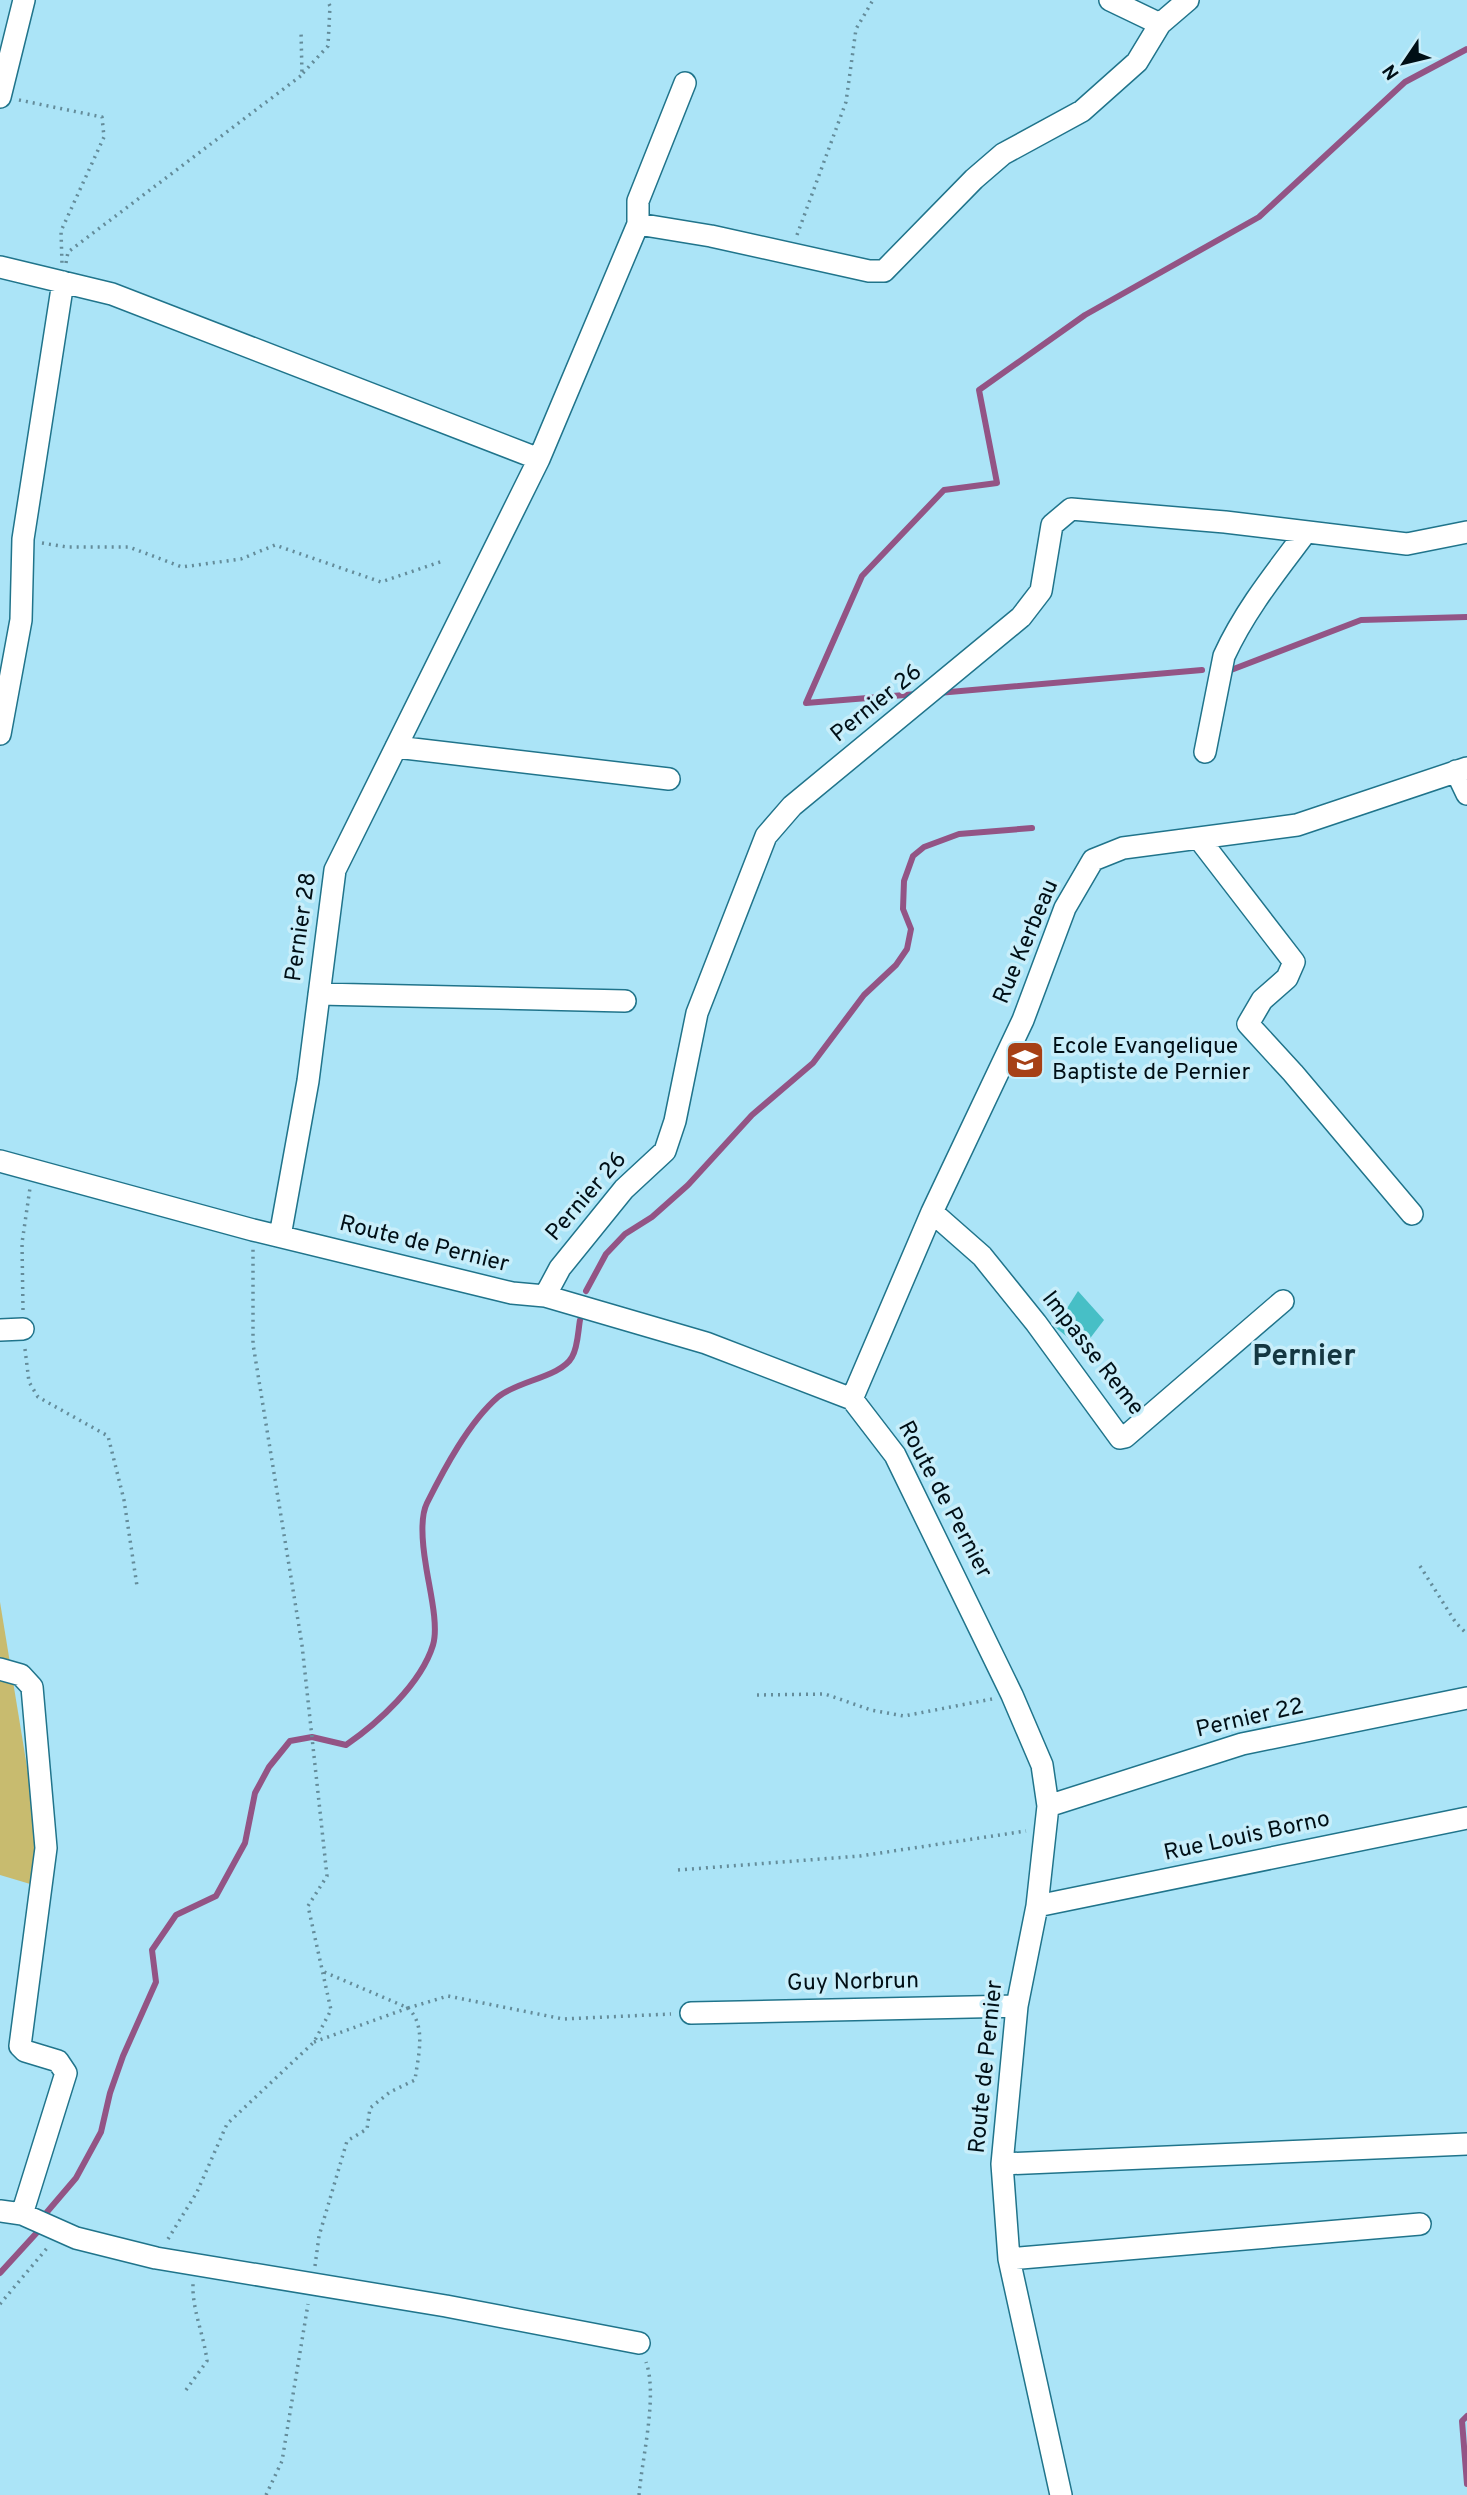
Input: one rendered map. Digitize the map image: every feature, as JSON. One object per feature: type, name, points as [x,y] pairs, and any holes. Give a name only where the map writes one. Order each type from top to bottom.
[{"type":"street","points":[[0,97],[23,0]]},
{"type":"street","points":[[1110,0],[1160,24]]},
{"type":"street","points":[[638,224],[869,271],[884,271],[974,178],[1003,154],[1082,111],[1137,62],[1160,24],[1188,0]]},
{"type":"street","name":"Pernier 28","points":[[280,1236],[308,1081],[335,870],[539,459],[638,224],[638,201],[685,83]]},
{"type":"street","points":[[0,267],[112,294],[539,459]]},
{"type":"street","points":[[0,734],[21,620],[23,539],[63,282]]},
{"type":"street","name":"Pernier 26","points":[[545,1296],[560,1268],[624,1189],[665,1151],[676,1121],[696,1013],[766,836],[792,806],[1021,618],[1041,591],[1052,525],[1071,509],[1407,544],[1467,531]]},
{"type":"street","points":[[1205,752],[1227,649],[1256,597],[1306,532]]},
{"type":"street","points":[[396,747],[669,779]]},
{"type":"street","points":[[1461,770],[1467,794]]},
{"type":"street","name":"Rue Kerbeau","points":[[852,1399],[932,1212],[1023,1020],[1065,908],[1093,860],[1123,848],[1200,840],[1297,825],[1461,770]]},
{"type":"street","points":[[1200,840],[1294,962],[1287,978],[1262,1000],[1248,1024],[1412,1214]]},
{"type":"street","points":[[319,994],[625,1001]]},
{"type":"street","name":"Route de Pernier","points":[[0,1161],[253,1230],[512,1293],[545,1296],[706,1343],[852,1399],[895,1455],[1012,1695],[1042,1765],[1048,1806],[1037,1906],[1017,2006],[1002,2164],[1009,2259],[1061,2495]]},
{"type":"street","name":"Impasse Reme","points":[[932,1212],[982,1256],[1036,1322],[1120,1438],[1125,1437],[1283,1301]]},
{"type":"street","points":[[0,1330],[23,1329]]},
{"type":"street","points":[[0,1669],[21,1675],[32,1687],[46,1848],[20,2046],[25,2051],[58,2061],[66,2073],[22,2214]]},
{"type":"street","name":"Pernier 22","points":[[1048,1806],[1242,1744],[1467,1698]]},
{"type":"street","name":"Rue Louis Borno","points":[[1037,1906],[1467,1818]]},
{"type":"street","name":"Guy Norbrun","points":[[691,2013],[1017,2006]]},
{"type":"street","points":[[1002,2164],[1467,2144]]},
{"type":"street","points":[[0,2211],[22,2214],[76,2238],[156,2258],[312,2286],[446,2305],[639,2343]]},
{"type":"street","points":[[1009,2259],[1420,2224]]},
{"type":"path","points":[[63,282],[68,252],[302,75],[328,46],[330,6],[327,0]]},
{"type":"path","points":[[790,253],[818,183],[829,141],[846,102],[856,29],[873,0]]},
{"type":"path","points":[[301,30],[302,75]]},
{"type":"path","points":[[0,97],[102,117],[104,136],[61,231],[63,282]]},
{"type":"path","points":[[23,539],[67,547],[129,547],[182,567],[241,559],[275,545],[381,582],[443,561]]},
{"type":"path","points":[[33,1170],[22,1243],[23,1329],[29,1382],[38,1397],[108,1436],[124,1500],[137,1586]]},
{"type":"path","points":[[156,2258],[197,2192],[227,2124],[314,2042],[331,2010],[307,1906],[327,1876],[302,1645],[253,1344],[253,1230]]},
{"type":"path","points":[[1419,1566],[1456,1623],[1467,1634]]},
{"type":"path","points":[[757,1695],[824,1694],[871,1710],[904,1716],[1012,1695]]},
{"type":"path","points":[[678,1870],[860,1856],[1045,1828]]},
{"type":"path","points":[[267,2495],[282,2461],[319,2236],[347,2141],[366,2129],[370,2108],[390,2092],[415,2080],[420,2028],[417,2016],[408,2008],[322,1970]]},
{"type":"path","points":[[314,2042],[449,1996],[563,2019],[691,2013]]},
{"type":"path","points":[[0,2304],[62,2230]]},
{"type":"path","points":[[186,2390],[207,2361],[204,2336],[192,2301],[194,2264]]},
{"type":"path","points":[[639,2343],[650,2373],[639,2495]]},
{"type":"shaded area","points":[[0,1602],[47,1889],[0,1875]]},
{"type":"building","points":[[1078,1291],[1104,1320],[1082,1349],[1055,1327]]},
{"type":"waterway","points":[[917,694],[806,703],[862,576],[944,490],[997,483],[979,390],[1085,315],[1259,217],[1405,82],[1467,49]]},
{"type":"waterway","points":[[1231,670],[1361,620],[1467,617]]},
{"type":"waterway","points":[[938,693],[1202,670]]},
{"type":"waterway","points":[[586,1291],[606,1254],[625,1234],[652,1217],[688,1185],[752,1115],[813,1063],[864,995],[896,965],[907,949],[911,929],[903,909],[904,881],[913,856],[924,847],[959,834],[1032,828]]},
{"type":"waterway","points":[[47,2212],[76,2178],[101,2132],[110,2093],[123,2056],[156,1982],[152,1950],[176,1915],[216,1896],[245,1843],[255,1793],[269,1767],[290,1741],[312,1737],[346,1745],[384,1714],[419,1674],[435,1637],[422,1534],[427,1503],[458,1447],[487,1407],[506,1392],[549,1374],[572,1357],[576,1349],[580,1320]]},
{"type":"waterway","points":[[0,2273],[42,2227]]},
{"type":"waterway","points":[[1467,2416],[1462,2421],[1467,2484]]},
{"type":"place","name":"Ecole Evangelique Baptiste de Pernier","points":[[1025,1060]]},
{"type":"district","name":"Pernier","points":[[1304,1357]]}]
